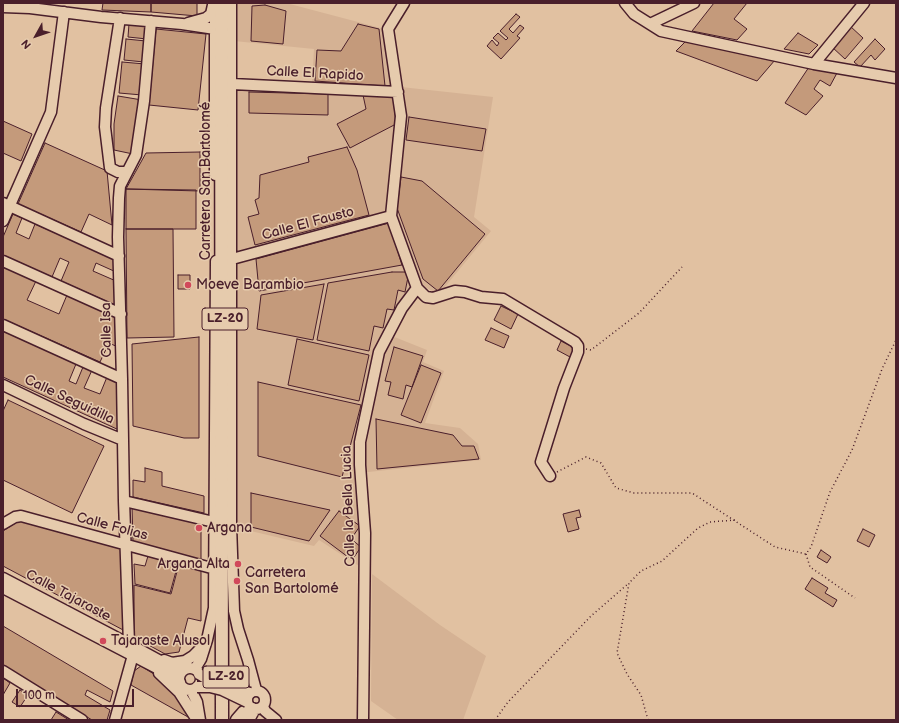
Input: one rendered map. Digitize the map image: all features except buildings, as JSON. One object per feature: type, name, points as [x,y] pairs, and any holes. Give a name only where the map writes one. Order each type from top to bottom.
[{"type":"main road","name":"Carretera San Bartolomé","points":[[221,3],[222,720]]},
{"type":"main road","name":"Carretera San Bartolomé","points":[[226,3],[226,720]]},
{"type":"main road","points":[[221,176],[216,237],[221,288]]},
{"type":"main road","points":[[237,720],[253,704]]},
{"type":"street","points":[[9,3],[30,8]]},
{"type":"street","points":[[182,24],[206,18],[211,14],[214,3]]},
{"type":"street","name":"Carretera San Bartolomé","points":[[197,671],[207,640],[214,608],[215,569],[216,237],[214,3]]},
{"type":"street","name":"Carretera San Bartolomé","points":[[231,3],[231,525],[234,611],[248,660],[253,704]]},
{"type":"street","points":[[404,3],[388,29],[401,116],[391,216],[417,288],[426,297],[433,298],[455,291],[465,292],[481,297],[504,299],[575,342],[578,346],[578,352],[564,388],[541,462],[550,476]]},
{"type":"street","points":[[625,3],[634,14],[661,30],[814,64],[896,78]]},
{"type":"street","points":[[650,24],[694,3]]},
{"type":"street","points":[[814,64],[864,3]]},
{"type":"street","points":[[3,7],[30,8],[182,24],[215,29]]},
{"type":"street","points":[[3,221],[6,205],[51,112],[64,12]]},
{"type":"street","points":[[120,18],[106,108],[105,127],[110,168],[118,172],[127,172]]},
{"type":"street","name":"Calle Isa","points":[[129,644],[124,501],[120,256],[118,236],[119,192],[120,186],[136,155],[140,132],[151,21]]},
{"type":"street","name":"Calle El Rapido","points":[[232,84],[398,92]]},
{"type":"street","points":[[6,205],[120,256]]},
{"type":"street","name":"Calle El Fausto","points":[[232,259],[391,216]]},
{"type":"street","points":[[3,261],[121,314]]},
{"type":"street","name":"Calle la Bella Lucia","points":[[363,720],[366,533],[360,465],[360,442],[379,352],[402,308],[417,288]]},
{"type":"street","points":[[3,326],[122,379]]},
{"type":"street","name":"Calle Seguidilla","points":[[3,385],[84,424],[123,440]]},
{"type":"street","points":[[124,501],[214,522]]},
{"type":"street","name":"Calle Folias","points":[[5,521],[21,516],[126,546],[215,569]]},
{"type":"street","name":"Calle Tajaraste","points":[[3,578],[129,644],[180,682]]},
{"type":"street","name":"Calle Tajaraste","points":[[3,588],[133,655],[178,670],[184,670]]},
{"type":"street","points":[[148,659],[172,663],[185,661],[193,656],[207,640]]},
{"type":"street","points":[[115,720],[133,655]]},
{"type":"street","points":[[148,659],[178,692],[197,720]]},
{"type":"street","points":[[253,704],[222,690],[210,687],[184,688],[180,682],[180,675],[184,670],[190,668],[197,671],[212,682],[253,704],[265,711],[276,720]]},
{"type":"street","points":[[3,671],[82,720]]},
{"type":"street","points":[[194,688],[201,681],[197,671]]},
{"type":"street","points":[[194,688],[200,720]]},
{"type":"path","points":[[578,346],[591,350],[639,313],[682,266]]},
{"type":"path","points":[[806,554],[811,548],[830,492],[852,450],[882,369],[896,340]]},
{"type":"path","points":[[550,476],[586,457],[601,463],[616,488],[634,493],[692,493],[775,547],[806,554]]},
{"type":"path","points":[[495,720],[508,702],[591,616],[641,571],[662,561],[698,528],[710,522],[735,520]]},
{"type":"path","points":[[806,554],[810,567],[855,598]]},
{"type":"path","points":[[629,583],[616,652],[627,674],[641,696],[648,720]]},
{"type":"shaded area","points":[[235,3],[286,3],[392,31],[401,87],[493,97],[474,217],[491,231],[439,294],[424,287],[408,307],[392,336],[427,350],[423,362],[444,371],[425,423],[460,428],[478,444],[481,460],[359,473],[362,568],[319,540],[314,546],[234,527],[235,80],[312,83],[314,49],[234,41]]},
{"type":"shaded area","points":[[372,574],[440,625],[486,656],[463,720],[398,720],[371,701]]},
{"type":"place","name":"Moeve Barambio","points":[[188,285]]},
{"type":"place","name":"Argana","points":[[199,528]]},
{"type":"place","name":"Argana Alta","points":[[238,564]]},
{"type":"place","name":"Carretera San Bartolomé","points":[[237,581]]},
{"type":"place","name":"Tajaraste Alusol","points":[[103,641]]}]
